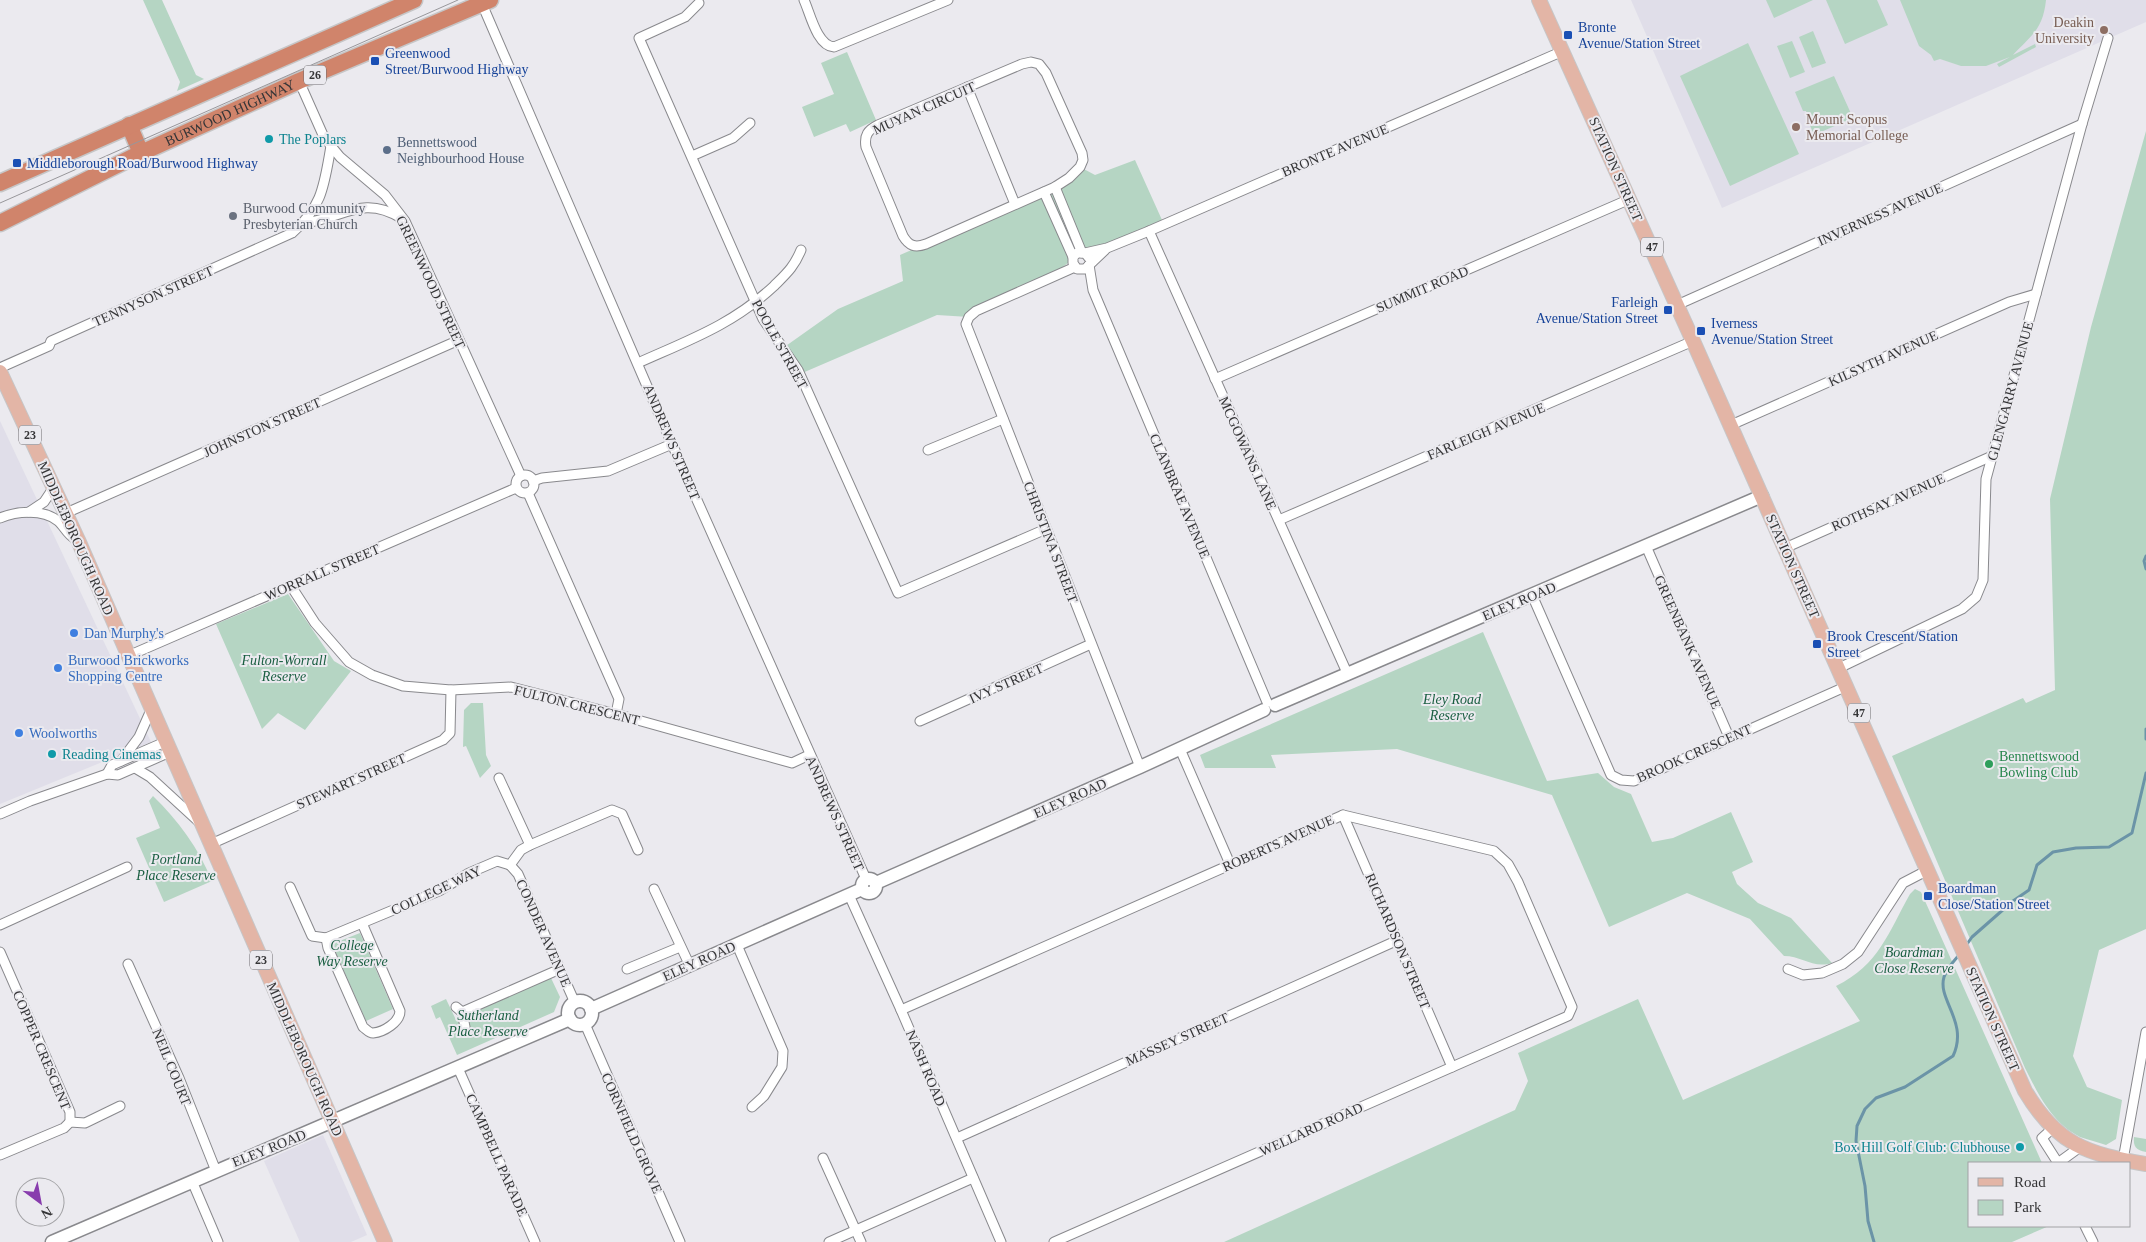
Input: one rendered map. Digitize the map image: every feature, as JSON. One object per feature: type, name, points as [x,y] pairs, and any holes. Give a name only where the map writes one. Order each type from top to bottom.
[{"type":"highway","name":"BURWOOD HIGHWAY","points":[[0,182],[414,0]]},
{"type":"highway","name":"BURWOOD HIGHWAY","points":[[0,223],[140,152],[299,81],[486,2]]},
{"type":"highway","points":[[129,125],[140,152]]},
{"type":"main road","name":"STATION STREET","points":[[1539,0],[1731,425],[2025,1091],[2048,1133],[2100,1155],[2146,1164]]},
{"type":"main road","name":"MIDDLEBOROUGH ROAD","points":[[2,370],[385,1242]]},
{"type":"main road","name":"ELEY ROAD","points":[[591,1009],[850,895],[868,884],[1140,767],[1269,706],[1348,675],[1762,496]]},
{"type":"main road","points":[[583,1002],[591,1009],[591,1016],[585,1024],[574,1024],[570,1019],[568,1011],[575,1003],[583,1002]]},
{"type":"main road","name":"ELEY ROAD","points":[[52,1242],[570,1019]]},
{"type":"street","points":[[804,0],[821,40],[826,45],[834,47],[948,0]]},
{"type":"street","name":"ANDREWS STREET","points":[[486,2],[672,444],[868,884]]},
{"type":"street","name":"POOLE STREET","points":[[699,3],[685,18],[639,38],[763,318],[798,370],[898,593],[1046,529]]},
{"type":"street","name":"GLENGARRY AVENUE","points":[[1838,668],[1962,609],[1976,597],[1983,580],[1986,479],[2082,124],[2108,38]]},
{"type":"street","name":"BRONTE AVENUE","points":[[1107,248],[1085,269],[1074,263],[1084,253],[1107,248],[1148,231],[1563,51]]},
{"type":"street","name":"MUYAN CIRCUIT","points":[[1031,62],[1038,64],[1043,68],[1082,153],[1083,160],[1080,167],[1069,178],[1055,187],[926,244],[910,245],[903,236],[866,147],[866,136],[872,128],[967,88],[1022,64],[1031,62]]},
{"type":"street","name":"GREENWOOD STREET","points":[[299,81],[323,135],[331,146],[340,157],[385,195],[405,221],[521,476]]},
{"type":"street","points":[[967,88],[1015,204]]},
{"type":"street","points":[[692,156],[733,138],[750,123]]},
{"type":"street","name":"INVERNESS AVENUE","points":[[1677,305],[2082,124]]},
{"type":"street","name":"TENNYSON STREET","points":[[2,370],[49,346],[51,341],[292,233],[303,224],[315,209],[323,190],[331,146]]},
{"type":"street","points":[[1055,187],[1084,253]]},
{"type":"street","points":[[1044,192],[1074,263]]},
{"type":"street","name":"SUMMIT ROAD","points":[[1215,379],[1630,199]]},
{"type":"street","name":"TENNYSON STREET","points":[[303,224],[319,222],[351,210],[369,208],[386,210],[405,221]]},
{"type":"street","name":"MCGOWANS LANE","points":[[1148,231],[1348,675]]},
{"type":"street","points":[[638,363],[717,328],[756,302],[794,266],[801,250]]},
{"type":"street","name":"CLANBRAE AVENUE","points":[[1084,253],[1088,257],[1093,290]]},
{"type":"street","name":"CLANBRAE AVENUE","points":[[1074,263],[1093,290],[1269,706]]},
{"type":"street","name":"CHRISTINA STREET","points":[[1074,263],[1046,280],[976,311],[968,317],[966,324],[1140,767]]},
{"type":"street","name":"KILSYTH AVENUE","points":[[1731,425],[2009,302],[2036,294]]},
{"type":"street","name":"JOHNSTON STREET","points":[[66,513],[459,340]]},
{"type":"street","name":"FARLEIGH AVENUE","points":[[1279,520],[1693,341]]},
{"type":"street","points":[[928,450],[1003,419]]},
{"type":"street","points":[[533,481],[542,478],[608,471],[672,444]]},
{"type":"street","name":"ROTHSAY AVENUE","points":[[1785,548],[1992,456]]},
{"type":"street","points":[[521,476],[529,476],[533,481],[533,488],[528,493],[521,492],[516,488],[516,481],[521,476]]},
{"type":"street","points":[[29,512],[44,502],[54,487]]},
{"type":"street","name":"WORRALL STREET","points":[[128,656],[516,488]]},
{"type":"street","points":[[528,493],[619,699],[616,714]]},
{"type":"street","points":[[0,518],[29,512],[50,515],[60,522],[69,535],[78,540]]},
{"type":"street","name":"GREENBANK AVENUE","points":[[1646,546],[1729,737]]},
{"type":"street","name":"FULTON CRESCENT","points":[[291,586],[315,623],[349,662],[372,675],[403,686],[452,690],[511,687],[792,763],[809,755]]},
{"type":"street","name":"BROOK CRESCENT","points":[[1532,595],[1611,775],[1621,780],[1634,781],[1847,686]]},
{"type":"street","name":"IVY STREET","points":[[920,721],[1092,644]]},
{"type":"street","name":"STEWART STREET","points":[[210,844],[443,740],[450,733],[452,690]]},
{"type":"street","points":[[121,761],[139,737],[151,710]]},
{"type":"street","points":[[107,774],[112,765],[167,747]]},
{"type":"street","points":[[0,814],[30,801],[107,774],[118,775],[135,768],[167,747]]},
{"type":"street","points":[[1180,749],[1230,864]]},
{"type":"street","points":[[135,768],[150,777],[202,826]]},
{"type":"street","points":[[499,778],[530,845]]},
{"type":"street","points":[[510,865],[521,850],[530,845],[612,810],[622,814],[638,850]]},
{"type":"street","name":"ROBERTS AVENUE","points":[[902,1010],[1344,815],[1494,851],[1508,864],[1518,882],[1572,1007],[1568,1016]]},
{"type":"street","name":"RICHARDSON STREET","points":[[1344,815],[1452,1066]]},
{"type":"street","name":"COLLEGE WAY","points":[[326,938],[439,891],[469,873],[497,861],[510,865]]},
{"type":"street","name":"CONDER AVENUE","points":[[510,865],[518,874],[575,1003]]},
{"type":"street","points":[[0,925],[127,867]]},
{"type":"street","points":[[1788,969],[1803,976],[1822,973],[1843,964],[1858,952],[1873,932],[1903,883],[1928,870]]},
{"type":"street","points":[[290,887],[312,936],[326,938],[328,948],[363,1027],[373,1033],[397,1022],[400,1011],[362,923]]},
{"type":"street","points":[[654,889],[690,966]]},
{"type":"street","name":"NASH ROAD","points":[[850,895],[902,1010],[1001,1242]]},
{"type":"street","name":"MASSEY STREET","points":[[956,1138],[1398,940]]},
{"type":"street","points":[[737,945],[784,1051],[782,1067],[764,1096],[752,1107]]},
{"type":"street","points":[[627,970],[680,947]]},
{"type":"street","name":"COPPER CRESCENT","points":[[0,952],[70,1112],[70,1122]]},
{"type":"street","name":"NEIL COURT","points":[[128,964],[216,1171]]},
{"type":"street","points":[[464,1027],[459,1009],[560,969]]},
{"type":"street","name":"WELLARD ROAD","points":[[1054,1242],[1568,1016]]},
{"type":"street","name":"CORNFIELD GROVE","points":[[585,1024],[680,1242]]},
{"type":"street","points":[[2123,1160],[2146,1032]]},
{"type":"street","name":"CAMPBELL PARADE","points":[[458,1068],[535,1242]]},
{"type":"street","points":[[0,1155],[64,1128],[70,1122],[86,1123],[120,1106]]},
{"type":"street","name":"STATION STREET","points":[[2048,1133],[2058,1162]]},
{"type":"street","name":"STATION STREET","points":[[2059,1162],[2080,1147]]},
{"type":"street","points":[[823,1158],[861,1242]]},
{"type":"street","points":[[829,1242],[973,1178]]},
{"type":"street","points":[[192,1181],[218,1242]]},
{"type":"street","points":[[2086,1227],[2093,1242]]},
{"type":"shaded area","name":"Mount Scopus Memorial College","points":[[1631,0],[2146,0],[2146,22],[1722,208]]},
{"type":"shaded area","name":"Burwood Brickworks Shopping Centre","points":[[0,421],[151,742],[0,804]]},
{"type":"shaded area","points":[[323,1135],[367,1235],[351,1242],[300,1242],[264,1161]]},
{"type":"green space","points":[[143,0],[162,0],[196,75],[204,79],[177,91],[180,82]]},
{"type":"green space","points":[[1766,0],[1813,0],[1774,18]]},
{"type":"green space","points":[[1826,0],[1877,0],[1888,25],[1845,44]]},
{"type":"green space","points":[[1900,0],[2046,0],[2045,10],[2039,25],[2013,55],[2035,44],[2036,47],[1999,67],[1997,64],[2010,57],[1986,66],[1961,66],[1940,59],[1934,61],[1931,55],[1919,46]]},
{"type":"green space","points":[[1813,31],[1826,63],[1812,68],[1799,37]]},
{"type":"green space","points":[[1792,41],[1805,72],[1790,78],[1777,46]]},
{"type":"green space","points":[[1748,43],[1799,154],[1730,186],[1680,76]]},
{"type":"green space","points":[[847,52],[876,120],[850,132],[846,124],[814,137],[802,107],[834,94],[821,63]]},
{"type":"green space","points":[[1834,76],[1853,118],[1814,135],[1806,116],[1806,111],[1803,111],[1795,92]]},
{"type":"green space","points":[[2146,131],[2146,929],[2099,950],[2073,1056],[2087,1087],[2122,1100],[2116,1139],[2106,1145],[2080,1137],[2061,1124],[2035,1088],[1892,756],[2023,698],[2026,703],[2055,690],[2050,499],[2091,327]]},
{"type":"green space","points":[[1135,160],[1162,220],[1073,259],[1046,280],[969,317],[937,315],[800,374],[783,348],[838,309],[903,281],[900,255],[1044,192],[1080,167],[1095,175]]},
{"type":"green space","name":"Fulton-Worrall Reserve","points":[[288,594],[334,661],[351,671],[305,730],[278,713],[262,729],[216,624]]},
{"type":"green space","name":"Eley Road Reserve","points":[[1483,632],[1547,781],[1598,773],[1614,787],[1631,794],[1652,842],[1673,838],[1731,812],[1753,862],[1732,872],[1737,884],[1758,903],[1791,918],[1832,963],[1819,964],[1784,956],[1750,919],[1687,893],[1609,927],[1552,795],[1397,749],[1271,755],[1276,768],[1205,768],[1200,755]]},
{"type":"green space","points":[[471,703],[483,703],[486,755],[491,766],[480,778],[466,746],[463,747],[464,710]]},
{"type":"green space","name":"Portland Place Reserve","points":[[153,796],[187,836],[201,858],[212,881],[164,902],[136,838],[160,828],[149,801]]},
{"type":"green space","name":"Boardman Close Reserve","points":[[1915,889],[1921,892],[2042,1162],[1968,1162],[1968,1227],[2047,1227],[2012,1242],[1224,1242],[1515,1110],[1528,1081],[1518,1053],[1638,999],[1683,1100],[1860,1021],[1836,986],[1851,978],[1873,958],[1910,894]]},
{"type":"green space","name":"College Way Reserve","points":[[360,933],[393,1009],[366,1021],[332,944]]},
{"type":"green space","name":"Sutherland Place Reserve","points":[[551,978],[560,997],[554,1012],[457,1055],[440,1017],[436,1019],[431,1006],[446,999],[456,1020]]},
{"type":"green space","points":[[2134,1137],[2146,1139],[2146,1152],[2136,1148]]},
{"type":"waterway","points":[[2146,556],[2144,561],[2146,569]]},
{"type":"waterway","points":[[2146,729],[2146,739]]},
{"type":"waterway","points":[[1965,947],[1972,937],[2013,901],[2029,890],[2037,865],[2053,852],[2076,848],[2109,847],[2132,833],[2146,773]]},
{"type":"waterway","points":[[1874,1242],[1868,1221],[1865,1186],[1856,1141],[1857,1126],[1865,1109],[1876,1098],[1905,1087],[1953,1056],[1957,1044],[1957,1033],[1943,986],[1947,971],[1960,954]]},
{"type":"tram line","points":[[0,203],[458,0]]},
{"type":"place","name":"Deakin University","points":[[2104,30]]},
{"type":"place","name":"Bronte Avenue/Station Street","points":[[1568,35]]},
{"type":"place","name":"Greenwood Street/Burwood Highway","points":[[375,61]]},
{"type":"place","name":"Mount Scopus Memorial College","points":[[1796,127]]},
{"type":"place","name":"The Poplars","points":[[269,139]]},
{"type":"place","name":"Bennettswood Neighbourhood House","points":[[387,150]]},
{"type":"place","name":"Middleborough Road/Burwood Highway","points":[[17,163]]},
{"type":"place","name":"Burwood Community Presbyterian Church","points":[[233,216]]},
{"type":"place","name":"Farleigh Avenue/Station Street","points":[[1668,310]]},
{"type":"place","name":"Iverness Avenue/Station Street","points":[[1701,331]]},
{"type":"place","name":"Dan Murphy's","points":[[74,633]]},
{"type":"place","name":"Brook Crescent/Station Street","points":[[1817,644]]},
{"type":"place","name":"Burwood Brickworks Shopping Centre","points":[[58,668]]},
{"type":"place","name":"Woolworths","points":[[19,733]]},
{"type":"place","name":"Reading Cinemas","points":[[52,754]]},
{"type":"place","name":"Bennettswood Bowling Club","points":[[1989,764]]},
{"type":"place","name":"Boardman Close/Station Street","points":[[1928,896]]},
{"type":"place","name":"Box Hill Golf Club: Clubhouse","points":[[2020,1147]]}]
